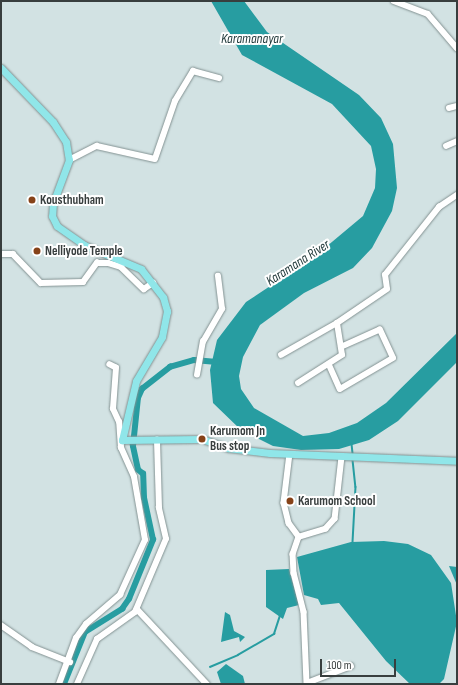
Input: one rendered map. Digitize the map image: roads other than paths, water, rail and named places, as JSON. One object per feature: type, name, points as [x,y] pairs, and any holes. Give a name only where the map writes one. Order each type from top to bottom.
[{"type":"main road","points":[[1,68],[53,122],[66,142],[70,160],[53,203],[52,216],[57,226],[84,244],[128,260],[153,284],[163,297],[167,318],[162,338],[136,381],[122,440],[202,440],[228,448],[290,454],[457,461]]},
{"type":"street","points":[[394,1],[428,14],[457,48]]},
{"type":"street","points":[[70,160],[97,146],[155,158],[175,101],[193,71],[219,78]]},
{"type":"street","points":[[449,108],[457,106]]},
{"type":"street","points":[[446,146],[457,141]]},
{"type":"street","points":[[281,355],[338,323],[387,289],[385,275],[439,207],[457,195]]},
{"type":"street","points":[[1,254],[13,254],[41,283],[83,282],[97,263],[108,263],[121,267],[144,289],[153,284]]},
{"type":"street","points":[[197,375],[202,349],[222,309],[218,276]]},
{"type":"street","points":[[298,383],[342,355],[338,323]]},
{"type":"street","points":[[329,364],[341,392],[393,358],[380,330],[342,347]]},
{"type":"street","points":[[59,684],[86,624],[120,595],[145,540],[134,477],[121,448],[122,440],[112,399],[116,368],[110,365]]},
{"type":"street","points":[[76,684],[97,639],[137,609],[166,539],[160,508],[157,440]]},
{"type":"street","points":[[290,454],[284,503],[289,523],[299,537]]},
{"type":"street","points":[[299,537],[332,526],[342,457]]},
{"type":"street","points":[[299,537],[293,554],[294,573],[304,612],[308,683],[351,666]]},
{"type":"street","points":[[137,609],[207,684]]},
{"type":"street","points":[[1,626],[32,647],[69,662]]},
{"type":"water","name":"Karamanayar","points":[[211,1],[244,1],[267,32],[359,95],[381,118],[393,144],[397,188],[392,211],[372,248],[353,268],[304,293],[260,325],[243,357],[239,376],[241,389],[254,408],[303,436],[329,433],[357,423],[386,403],[457,333],[457,362],[398,421],[369,440],[339,449],[301,450],[273,446],[241,430],[213,403],[210,370],[217,340],[246,302],[314,257],[363,216],[375,188],[376,169],[371,146],[332,104],[242,55]]},
{"type":"water","points":[[384,541],[408,544],[431,555],[451,583],[457,622],[444,679],[439,684],[410,684],[386,661],[339,603],[321,605],[318,599],[304,595],[297,557],[351,542]]},
{"type":"water","points":[[449,566],[457,567],[457,585]]},
{"type":"water","points":[[289,569],[299,605],[287,608],[283,619],[266,607],[266,570]]},
{"type":"water","points":[[225,612],[230,615],[234,631],[245,637],[240,642],[239,637],[221,642]]},
{"type":"water","points":[[226,664],[243,676],[245,684],[221,684],[217,672]]},
{"type":"waterway","points":[[64,684],[85,632],[122,609],[129,599],[153,540],[144,498],[143,474],[138,470],[133,446],[138,398],[142,389],[170,367],[194,360],[217,362]]},
{"type":"waterway","points":[[352,444],[353,454]]},
{"type":"waterway","points":[[353,460],[356,487],[353,543]]},
{"type":"waterway","points":[[210,667],[238,655],[274,634],[280,615]]},
{"type":"place","name":"Kousthubham","points":[[32,200]]},
{"type":"place","name":"Nelliyode Temple","points":[[37,251]]},
{"type":"place","name":"Karumom Jn Bus stop","points":[[202,439]]},
{"type":"place","name":"Karumom School","points":[[290,501]]},
{"type":"water label","name":"Karamana River","points":[[298,263]]}]
